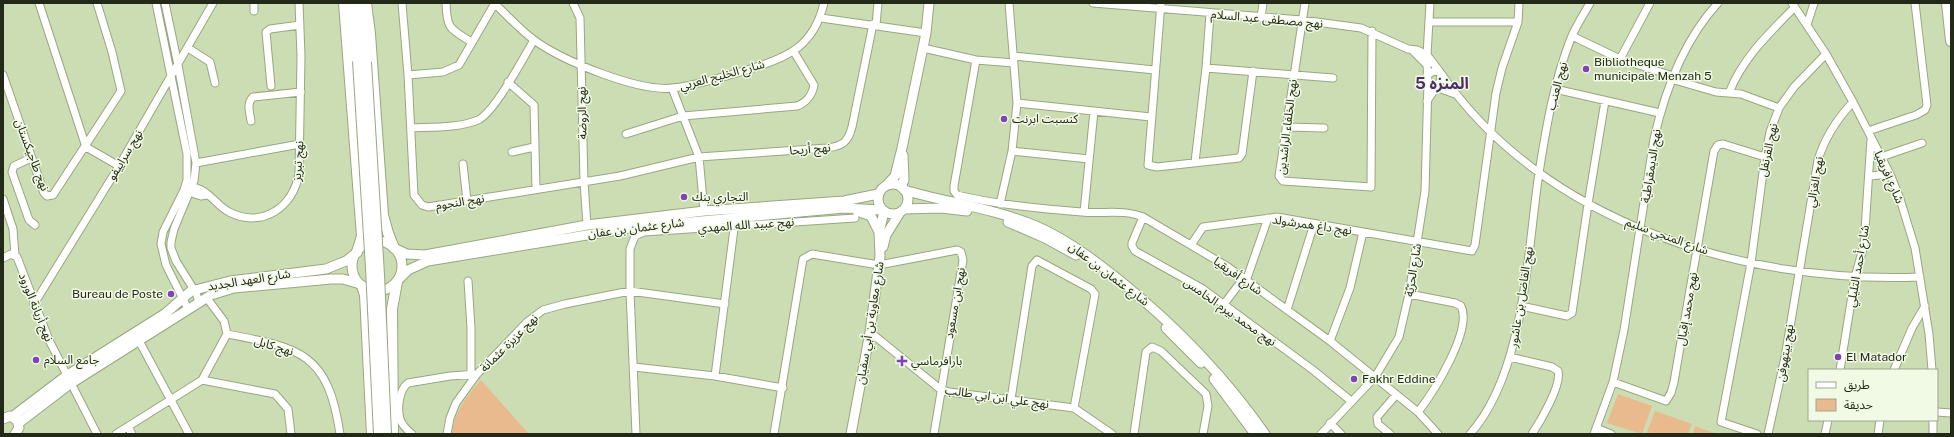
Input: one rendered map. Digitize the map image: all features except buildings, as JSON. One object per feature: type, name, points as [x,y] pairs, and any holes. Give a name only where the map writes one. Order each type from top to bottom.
[{"type":"highway","points":[[344,3],[362,236],[356,253]]},
{"type":"highway","points":[[352,3],[362,62],[379,275],[386,434]]},
{"type":"highway","points":[[359,3],[379,434]]},
{"type":"highway","points":[[366,3],[370,34],[383,215],[388,233],[395,248]]},
{"type":"highway","points":[[1947,3],[1951,41]]},
{"type":"highway","points":[[392,434],[392,309],[397,281]]},
{"type":"highway","points":[[361,285],[366,302],[372,434]]},
{"type":"main road","points":[[902,211],[894,215],[883,211],[878,202],[878,194],[895,176],[926,33],[929,3]]},
{"type":"main road","points":[[880,261],[886,234],[902,211],[908,197],[903,188],[902,148]]},
{"type":"main road","points":[[886,186],[894,184],[903,188]]},
{"type":"main road","name":"شارع عثمان بن عفان","points":[[903,188],[939,200],[990,210],[1018,219],[1052,234],[1084,253],[1143,300],[1184,337],[1226,384],[1265,434]]},
{"type":"main road","name":"شارع عثمان بن عفان","points":[[395,248],[407,254],[425,255],[587,225],[704,211],[844,201],[878,194]]},
{"type":"main road","points":[[844,208],[862,212],[870,216],[879,232]]},
{"type":"main road","name":"شارع عثمان بن عفان","points":[[397,281],[408,270],[428,261],[637,230],[735,221],[844,208],[868,208],[883,211]]},
{"type":"main road","name":"شارع عثمان بن عفان","points":[[902,211],[958,209],[994,217],[1045,238],[1088,263],[1150,313],[1180,341],[1220,386],[1255,434]]},
{"type":"main road","name":"شارع معاوية بن أبي سفيان","points":[[850,434],[870,332],[880,261],[879,232],[883,211]]},
{"type":"main road","points":[[379,241],[387,243],[395,248],[402,264],[397,281],[384,290],[369,290],[361,285],[353,270],[356,253],[363,246],[379,241]]},
{"type":"main road","name":"شارع العهد الجديد","points":[[136,336],[181,298],[194,290],[221,283],[257,277],[326,269],[346,261],[356,253]]},
{"type":"main road","name":"شارع العهد الجديد","points":[[13,425],[68,380],[136,336],[203,300],[227,289],[267,284],[337,279],[352,280],[361,285]]},
{"type":"main road","points":[[3,408],[13,425]]},
{"type":"street","points":[[40,3],[86,147],[118,166]]},
{"type":"street","points":[[86,147],[121,91],[112,52],[97,3]]},
{"type":"street","points":[[156,3],[187,154],[188,171],[188,188],[163,232],[161,244],[166,265],[181,298],[188,309]]},
{"type":"street","points":[[116,434],[202,380],[227,334],[224,321],[194,290],[176,261],[171,242],[196,163],[165,3]]},
{"type":"street","name":"نهج سراييفو","points":[[34,304],[171,78],[213,3]]},
{"type":"street","points":[[254,3],[254,11]]},
{"type":"street","name":"نهج تبريز","points":[[188,188],[207,195],[227,211],[247,218],[260,217],[274,212],[284,205],[292,196],[298,184],[300,144],[301,92],[299,3]]},
{"type":"street","name":"نهج النجوم","points":[[402,3],[408,75],[414,195],[418,201],[428,207],[620,176],[699,157]]},
{"type":"street","points":[[446,3],[446,19],[449,27],[472,42]]},
{"type":"street","points":[[408,75],[443,72],[459,65],[495,3]]},
{"type":"street","name":"شارع الخليج العربي","points":[[495,3],[534,40],[582,67],[624,81],[672,88],[747,70],[794,52],[809,38],[821,18],[824,3]]},
{"type":"street","name":"نهج الروضة","points":[[573,3],[580,18],[584,182],[587,225]]},
{"type":"street","points":[[874,25],[878,3]]},
{"type":"street","points":[[1000,204],[1012,150],[1017,104],[1010,3]]},
{"type":"street","name":"نهج مصطفى عبد السلام","points":[[1093,3],[1160,6],[1210,14],[1302,20],[1360,28],[1372,31],[1412,50],[1427,64]]},
{"type":"street","points":[[1261,18],[1263,3]]},
{"type":"street","name":"نهج الخلفاء الراشدين","points":[[1305,3],[1279,176],[1282,181],[1371,187],[1372,31]]},
{"type":"street","points":[[1428,79],[1427,64],[1429,59],[1427,55],[1430,3]]},
{"type":"street","points":[[1490,130],[1502,68],[1518,22],[1519,3]]},
{"type":"street","name":"نهج العنب","points":[[1539,173],[1555,88],[1572,36],[1590,3]]},
{"type":"street","points":[[1620,59],[1650,3]]},
{"type":"street","name":"نهج الديمقراطية","points":[[1595,431],[1613,382],[1624,330],[1654,139],[1660,113],[1672,77],[1691,40],[1718,3]]},
{"type":"street","points":[[1807,25],[1814,3]]},
{"type":"street","points":[[1869,134],[1916,115],[1925,110],[1927,105],[1915,3]]},
{"type":"street","points":[[1729,93],[1735,78],[1750,56],[1794,5]]},
{"type":"street","name":"شارع إفريقيا","points":[[1794,5],[1826,54],[1853,102],[1890,174],[1910,230],[1925,306],[1932,369]]},
{"type":"street","points":[[1160,6],[1148,165],[1157,167],[1240,158],[1242,154],[1252,71]]},
{"type":"street","points":[[1195,162],[1206,68],[1210,14]]},
{"type":"street","points":[[821,18],[926,33]]},
{"type":"street","points":[[1429,22],[1518,22]]},
{"type":"street","points":[[271,86],[266,32],[270,29],[300,25]]},
{"type":"street","name":"نهج أريحا","points":[[699,157],[827,148],[843,145],[849,138],[852,127],[874,25]]},
{"type":"street","points":[[1572,36],[1620,59],[1716,92],[1741,94],[1779,108]]},
{"type":"street","points":[[411,128],[449,125],[478,120],[492,106],[534,40]]},
{"type":"street","points":[[188,48],[210,62],[215,83]]},
{"type":"street","points":[[923,48],[976,60],[1014,60],[1155,70]]},
{"type":"street","name":"نهج مصطفى عبد السلام","points":[[1412,50],[1417,50],[1427,55]]},
{"type":"street","points":[[626,134],[683,116],[796,106],[802,104],[810,96],[814,85],[794,52]]},
{"type":"street","name":"نهج القرنفل","points":[[1757,434],[1721,422],[1751,263],[1765,157],[1770,132],[1779,108],[1810,68],[1826,54]]},
{"type":"street","points":[[1426,103],[1441,80],[1440,72],[1427,55]]},
{"type":"street","name":"شارع أفريقيا","points":[[976,60],[954,190],[957,195],[1000,204],[1084,212],[1130,213],[1143,217],[1228,267],[1330,341],[1418,412],[1438,434]]},
{"type":"street","points":[[1206,68],[1333,78]]},
{"type":"street","points":[[1428,79],[1430,73],[1440,72]]},
{"type":"street","name":"شارع المنجي سليم","points":[[1440,72],[1455,94],[1490,130],[1539,173],[1588,204],[1640,229],[1698,249],[1751,263],[1799,271],[1855,277],[1920,277]]},
{"type":"street","name":"نهج طاجيكستان","points":[[3,75],[44,193],[51,196],[55,194],[86,147]]},
{"type":"street","name":"شارع المنجي سليم","points":[[1428,79],[1437,86],[1455,94]]},
{"type":"street","name":"شارع الحرّيّة","points":[[1326,434],[1337,415],[1375,377],[1399,337],[1409,294],[1425,191],[1426,103],[1428,79]]},
{"type":"street","points":[[508,82],[534,105],[536,189]]},
{"type":"street","points":[[672,88],[699,157],[704,211]]},
{"type":"street","points":[[1555,88],[1660,113]]},
{"type":"street","points":[[251,121],[248,105],[249,101],[253,97],[301,92]]},
{"type":"street","points":[[1521,306],[1567,316],[1571,315],[1605,101]]},
{"type":"street","name":"نهج الغزالي","points":[[1799,271],[1822,148],[1835,123],[1853,102]]},
{"type":"street","points":[[1017,104],[1151,116]]},
{"type":"street","points":[[1084,212],[1094,111]]},
{"type":"street","points":[[1286,127],[1324,128]]},
{"type":"street","name":"نهج داغ همرشولد","points":[[1191,245],[1203,227],[1268,218],[1283,218],[1469,252],[1474,249],[1490,130]]},
{"type":"street","name":"شارع أحمد التليلي","points":[[1840,369],[1855,277],[1864,245],[1870,176],[1869,134]]},
{"type":"street","points":[[1881,157],[1922,143]]},
{"type":"street","points":[[196,163],[300,144]]},
{"type":"street","name":"نهج محمد إقبال","points":[[1613,382],[1666,401],[1672,393],[1714,151],[1718,145],[1723,144],[1765,157]]},
{"type":"street","points":[[512,152],[534,147]]},
{"type":"street","points":[[1012,150],[1089,159]]},
{"type":"street","points":[[32,158],[14,166],[12,172],[29,220],[35,225]]},
{"type":"street","points":[[463,164],[467,201]]},
{"type":"street","name":"نهج الفاضل بن عاشور","points":[[1470,434],[1487,410],[1510,357],[1521,306],[1539,173]]},
{"type":"street","points":[[1870,176],[1890,174]]},
{"type":"street","name":"نهج أريانة الورود","points":[[3,198],[13,229],[15,255],[34,304],[68,380],[97,434]]},
{"type":"street","name":"نهج محمد بيرم الخامس","points":[[1143,217],[1132,243],[1135,251],[1203,290],[1224,304],[1313,370],[1350,401]]},
{"type":"street","name":"نهج عبيد الله المهدي","points":[[735,221],[855,218]]},
{"type":"street","points":[[1224,304],[1245,280],[1268,218]]},
{"type":"street","points":[[715,376],[735,221]]},
{"type":"street","points":[[1287,310],[1314,224]]},
{"type":"street","points":[[636,434],[630,291],[630,249],[637,230]]},
{"type":"street","points":[[1330,341],[1350,288],[1363,232]]},
{"type":"street","name":"نهج ابن مسعود","points":[[880,261],[957,250],[962,254],[940,389]]},
{"type":"street","points":[[3,258],[10,254],[15,255]]},
{"type":"street","points":[[774,434],[783,388],[803,259],[812,254],[880,261]]},
{"type":"street","points":[[1011,399],[1034,263],[1037,260],[1042,261],[1091,289],[1095,294],[1074,408]]},
{"type":"street","name":"نهج بيتهوفن","points":[[1768,434],[1778,392],[1799,271]]},
{"type":"street","points":[[412,434],[403,426],[400,419],[401,391],[404,386],[408,383],[474,374],[468,281]]},
{"type":"street","name":"نهج عزيزة عثمانة","points":[[447,434],[450,418],[456,403],[474,374],[527,322],[543,310],[630,291],[725,304]]},
{"type":"street","points":[[1409,294],[1458,304],[1463,309],[1463,318],[1451,357],[1431,395],[1418,412]]},
{"type":"street","points":[[1894,369],[1912,328],[1925,306]]},
{"type":"street","name":"نهج علي ابن ابي طالب","points":[[870,332],[940,389],[949,392],[1074,408],[1112,434]]},
{"type":"street","name":"نهج كابل","points":[[227,334],[283,346],[294,350],[312,364],[326,382],[332,396],[340,434]]},
{"type":"street","points":[[136,336],[189,434]]},
{"type":"street","points":[[1134,434],[1146,352],[1150,348],[1155,348],[1161,351],[1206,394],[1208,402],[1203,434]]},
{"type":"street","points":[[1510,357],[1552,367],[1558,371],[1556,386],[1532,434]]},
{"type":"street","points":[[634,367],[715,376],[783,388]]},
{"type":"street","points":[[202,380],[275,394],[288,409],[291,434]]},
{"type":"street","points":[[934,434],[940,389]]},
{"type":"street","points":[[1390,434],[1378,424],[1377,417],[1396,395]]},
{"type":"street","points":[[1938,412],[1951,413]]},
{"type":"street","points":[[1825,434],[1828,421]]},
{"type":"street","points":[[1878,434],[1880,421]]},
{"type":"street","points":[[1933,421],[1933,434]]},
{"type":"street","points":[[1331,424],[1340,434]]},
{"type":"street","name":"شارع الحرّيّة","points":[[1321,434],[1331,424]]},
{"type":"street","points":[[128,426],[132,434]]},
{"type":"street","points":[[1595,431],[1611,434]]},
{"type":"green space","points":[[481,380],[529,434],[452,434],[458,411],[466,398]]},
{"type":"green space","points":[[1618,394],[1652,406],[1642,434],[1607,423]]},
{"type":"green space","points":[[1655,411],[1692,424],[1688,434],[1652,434],[1647,432]]},
{"type":"green space","points":[[1695,426],[1717,434],[1693,434]]},
{"type":"place","name":"Bibliotheque municipale Menzah 5","points":[[1586,69]]},
{"type":"place","name":"كنسبت ابرنت","points":[[1004,119]]},
{"type":"place","name":"التجاري بنك","points":[[684,197]]},
{"type":"place","name":"Bureau de Poste","points":[[171,294]]},
{"type":"place","name":"El Matador","points":[[1838,357]]},
{"type":"place","name":"جامع السلام","points":[[36,360]]},
{"type":"place","name":"بارافرماسي","points":[[902,361]]},
{"type":"place","name":"Fakhr Eddine","points":[[1354,379]]},
{"type":"district","name":"المنزه 5","points":[[1442,83]]}]
